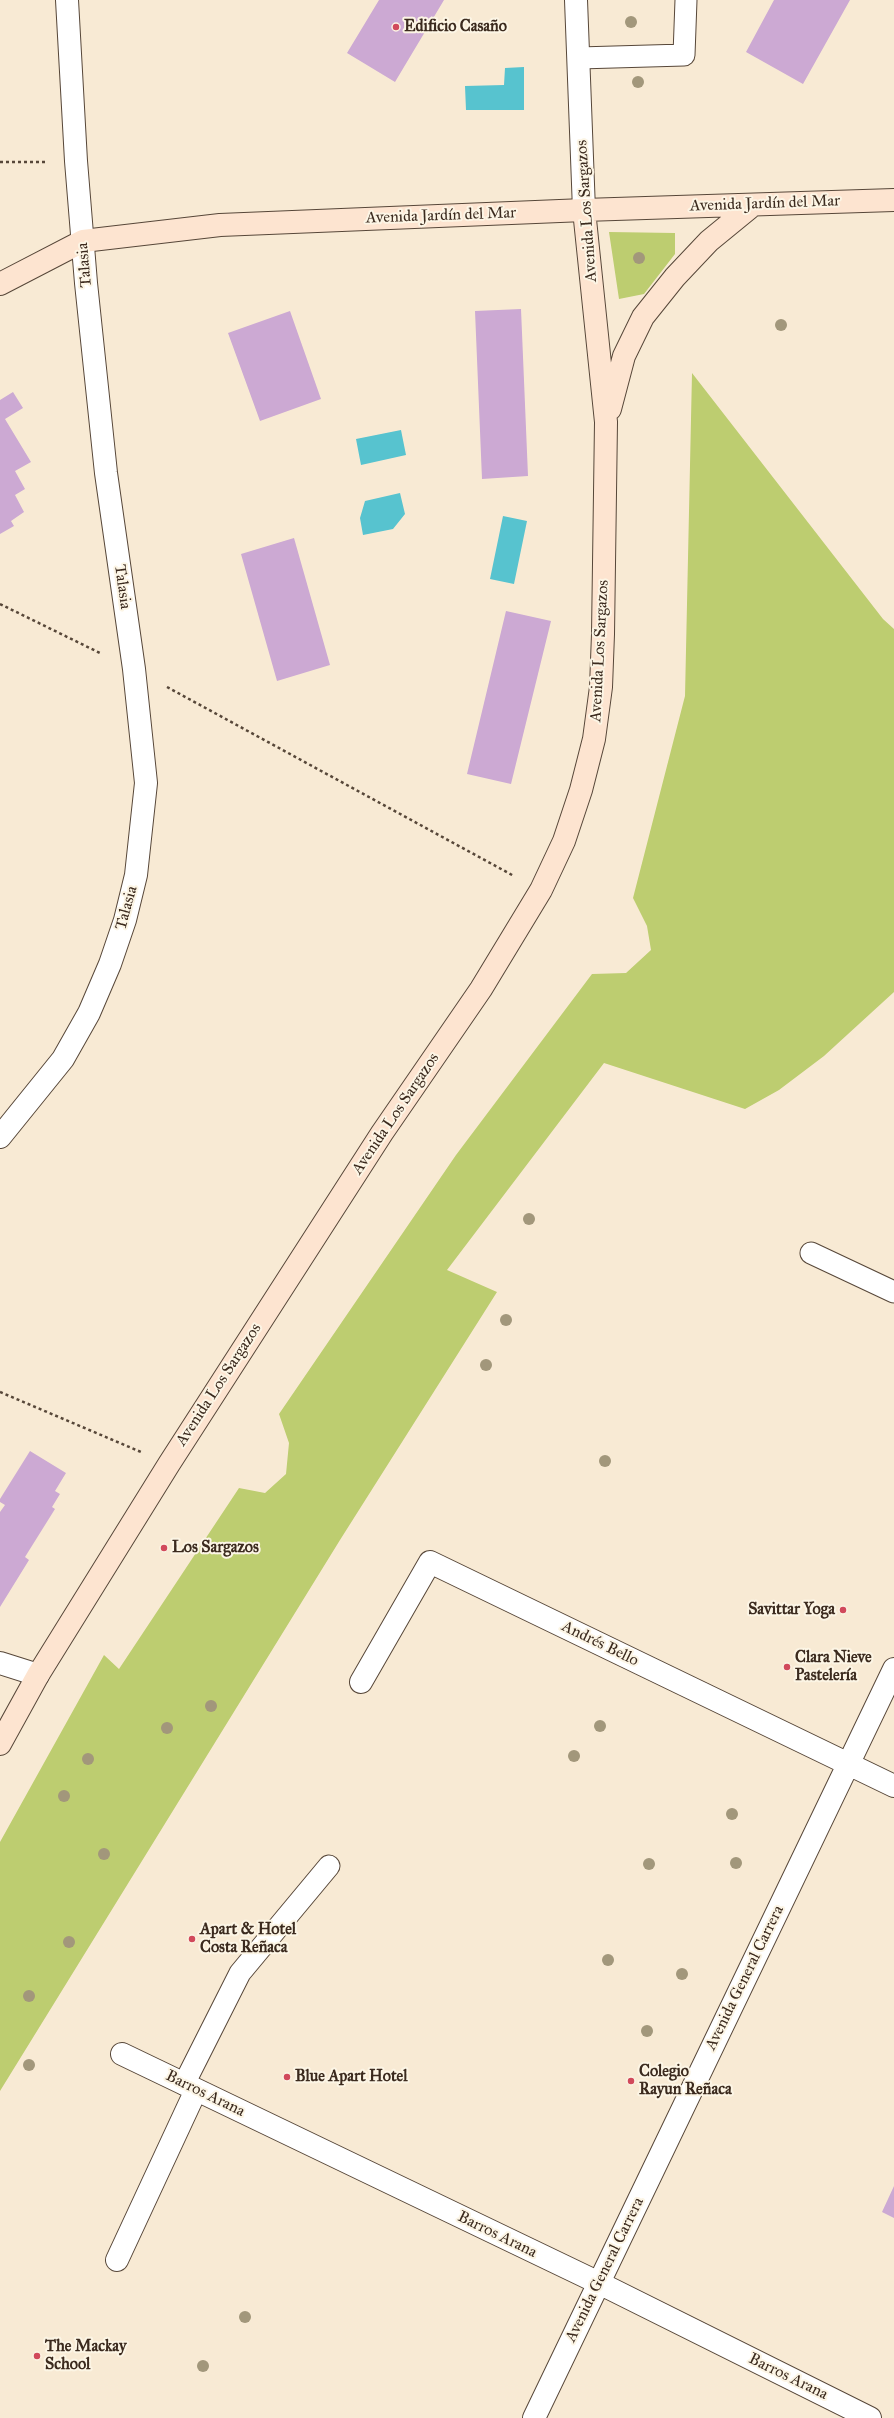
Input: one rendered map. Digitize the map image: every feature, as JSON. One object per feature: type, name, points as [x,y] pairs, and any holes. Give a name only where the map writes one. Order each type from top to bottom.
[{"type":"street","name":"Talasia","points":[[0,1137],[63,1059],[89,1013],[110,964],[125,920],[136,876],[146,783],[134,669],[106,473],[76,161],[68,0]]},
{"type":"street","name":"Avenida Los Sargazos","points":[[0,1744],[38,1675],[169,1464],[377,1140],[481,989],[541,890],[564,841],[581,790],[594,739],[598,709],[603,634],[606,422],[584,210],[576,0]]},
{"type":"street","name":"Avenida Jardín del Mar","points":[[0,284],[83,241],[220,225],[584,210],[894,200]]},
{"type":"street","name":"Avenida Los Sargazos","points":[[606,422],[624,356],[643,318],[675,277],[709,241],[753,205]]},
{"type":"street","name":"Andrés Bello","points":[[361,1682],[430,1562],[894,1786]]},
{"type":"street","points":[[0,1663],[38,1675]]},
{"type":"street","name":"Avenida General Carrera","points":[[534,2418],[894,1669]]},
{"type":"street","name":"Barros Arana","points":[[122,2054],[599,2283],[870,2418]]},
{"type":"street","points":[[117,2260],[190,2087]]},
{"type":"lane","points":[[578,58],[684,55],[686,0]]},
{"type":"lane","points":[[811,1253],[894,1292]]},
{"type":"lane","points":[[190,2087],[240,1973],[329,1866]]},
{"type":"path","points":[[0,162],[76,161]]},
{"type":"path","points":[[0,604],[134,669],[541,890]]},
{"type":"path","points":[[0,1392],[169,1464]]},
{"type":"green space","points":[[609,232],[675,233],[675,254],[644,294],[619,299]]},
{"type":"green space","points":[[692,373],[883,619],[894,629],[894,992],[824,1056],[779,1090],[745,1109],[604,1063],[447,1270],[497,1292],[340,1540],[0,2091],[0,1842],[104,1655],[119,1669],[239,1488],[265,1493],[286,1474],[289,1443],[279,1414],[456,1155],[592,974],[626,973],[651,950],[647,926],[633,898],[685,696]]},
{"type":"water","points":[[524,67],[524,110],[466,110],[465,86],[504,85],[505,68]]},
{"type":"water","points":[[401,430],[406,455],[361,465],[356,439]]},
{"type":"water","points":[[400,493],[405,514],[393,529],[363,535],[360,518],[365,501]]},
{"type":"water","points":[[503,516],[527,521],[514,584],[490,579]]},
{"type":"building","name":"Edificio Casaño","points":[[379,0],[444,0],[395,82],[347,53]]},
{"type":"building","points":[[774,0],[850,0],[803,84],[746,52]]},
{"type":"building","points":[[521,309],[528,476],[482,479],[475,311]]},
{"type":"building","points":[[290,311],[321,399],[260,421],[228,333]]},
{"type":"building","points":[[13,392],[23,408],[5,419],[31,462],[15,471],[25,489],[15,495],[24,512],[11,521],[14,526],[0,534],[0,400]]},
{"type":"building","points":[[294,538],[330,665],[277,681],[241,554]]},
{"type":"building","points":[[506,611],[551,621],[511,784],[467,774]]},
{"type":"building","points":[[30,1451],[66,1473],[55,1491],[60,1494],[52,1507],[55,1509],[25,1557],[29,1560],[0,1607],[0,1512],[5,1505],[0,1502],[0,1499]]},
{"type":"building","points":[[894,2186],[894,2218],[882,2212]]},
{"type":"place","name":"Edificio Casaño","points":[[396,27]]},
{"type":"place","name":"Los Sargazos","points":[[164,1548]]},
{"type":"place","name":"Savittar Yoga","points":[[843,1610]]},
{"type":"place","name":"Clara Nieve Pastelería","points":[[787,1667]]},
{"type":"place","name":"Apart & Hotel Costa Reñaca","points":[[192,1939]]},
{"type":"place","name":"Blue Apart Hotel","points":[[287,2077]]},
{"type":"place","name":"Colegio Rayun Reñaca","points":[[631,2081]]},
{"type":"place","name":"The Mackay School","points":[[37,2356]]}]
